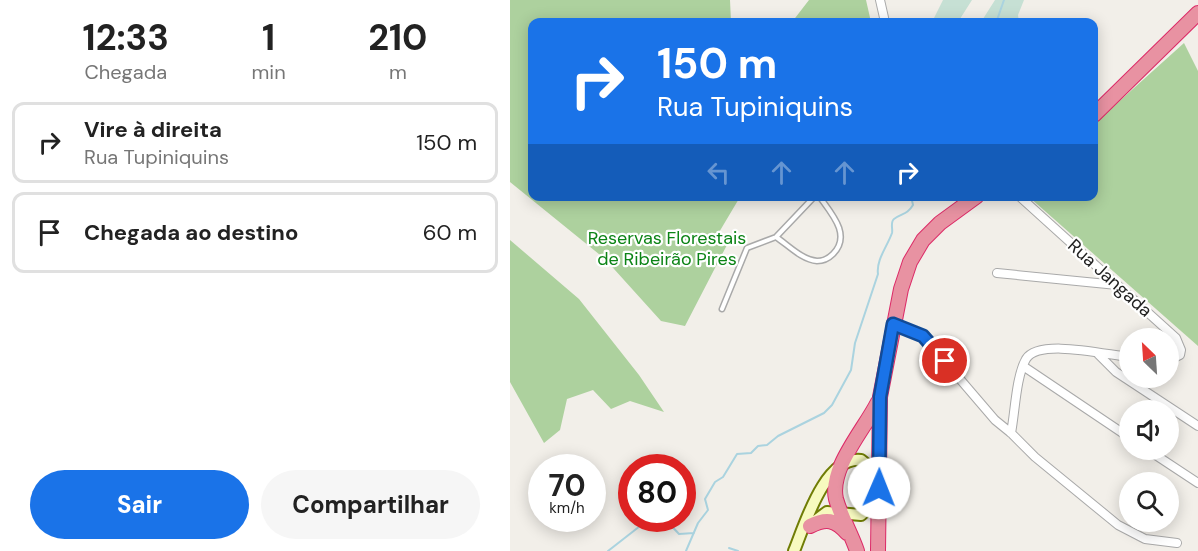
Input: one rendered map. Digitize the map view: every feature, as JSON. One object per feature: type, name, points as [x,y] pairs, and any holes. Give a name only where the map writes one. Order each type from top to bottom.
[{"type":"highway","points":[[1098,111],[1198,13]]},
{"type":"highway","points":[[878,551],[880,397],[893,324],[910,262],[923,240],[940,223],[970,201]]},
{"type":"highway","points":[[855,546],[835,489],[838,466],[863,430],[880,397]]},
{"type":"highway","points":[[810,526],[827,520],[834,521],[855,546]]},
{"type":"main road","points":[[794,551],[799,538],[813,504],[838,466],[851,460],[861,460],[870,468],[879,493],[861,515],[826,512],[799,538]]},
{"type":"street","points":[[880,0],[884,18]]},
{"type":"street","name":"Rua Jangada","points":[[1025,201],[1165,328]]},
{"type":"street","points":[[998,273],[1117,285]]},
{"type":"street","points":[[893,324],[913,331],[931,344],[987,412],[1035,458],[1131,534],[1145,539],[1177,543]]},
{"type":"street","points":[[1011,433],[1023,366],[1029,355],[1037,350],[1055,348],[1119,356]]},
{"type":"street","points":[[1098,354],[1116,372],[1198,426]]},
{"type":"street","points":[[1023,366],[1119,431]]},
{"type":"street","points":[[1163,460],[1198,483]]},
{"type":"lane","points":[[722,309],[747,248],[777,237],[812,201]]},
{"type":"lane","points":[[777,237],[802,255],[817,261],[829,258],[837,249],[842,236],[838,224],[821,201]]},
{"type":"green space","name":"Reservas Florestais de Ribeirão Pires","points":[[510,0],[730,0],[731,18],[528,18],[528,197],[510,182]]},
{"type":"green space","points":[[809,0],[866,0],[870,18],[795,18]]},
{"type":"green space","points":[[943,0],[972,0],[961,18],[934,18]]},
{"type":"green space","points":[[995,0],[1024,0],[1018,18],[984,18]]},
{"type":"green space","points":[[1184,43],[1198,71],[1198,346],[1034,201],[1098,201],[1098,120]]},
{"type":"green space","name":"Reservas Florestais de Ribeirão Pires","points":[[533,201],[738,201],[718,234],[729,241],[685,326],[661,321],[605,259]]},
{"type":"green space","name":"Reservas Florestais de Ribeirão Pires","points":[[510,240],[579,299],[639,375],[664,412],[630,401],[611,409],[593,390],[567,399],[560,430],[544,443],[510,382]]},
{"type":"waterway","points":[[998,18],[1004,0]]},
{"type":"waterway","points":[[686,551],[698,523],[708,510],[705,499],[715,482],[723,477],[737,454],[751,453],[758,446],[767,445],[778,436],[824,413],[832,405],[851,370],[855,343],[878,274],[880,259],[892,233],[892,222],[911,208],[912,201]]},
{"type":"waterway","points":[[608,551],[632,532]]},
{"type":"waterway","points":[[677,532],[679,534],[694,533]]},
{"type":"waterway","points":[[729,548],[738,551]]},
{"type":"route","points":[[879,488],[880,397],[893,324],[923,336],[945,361]]}]
